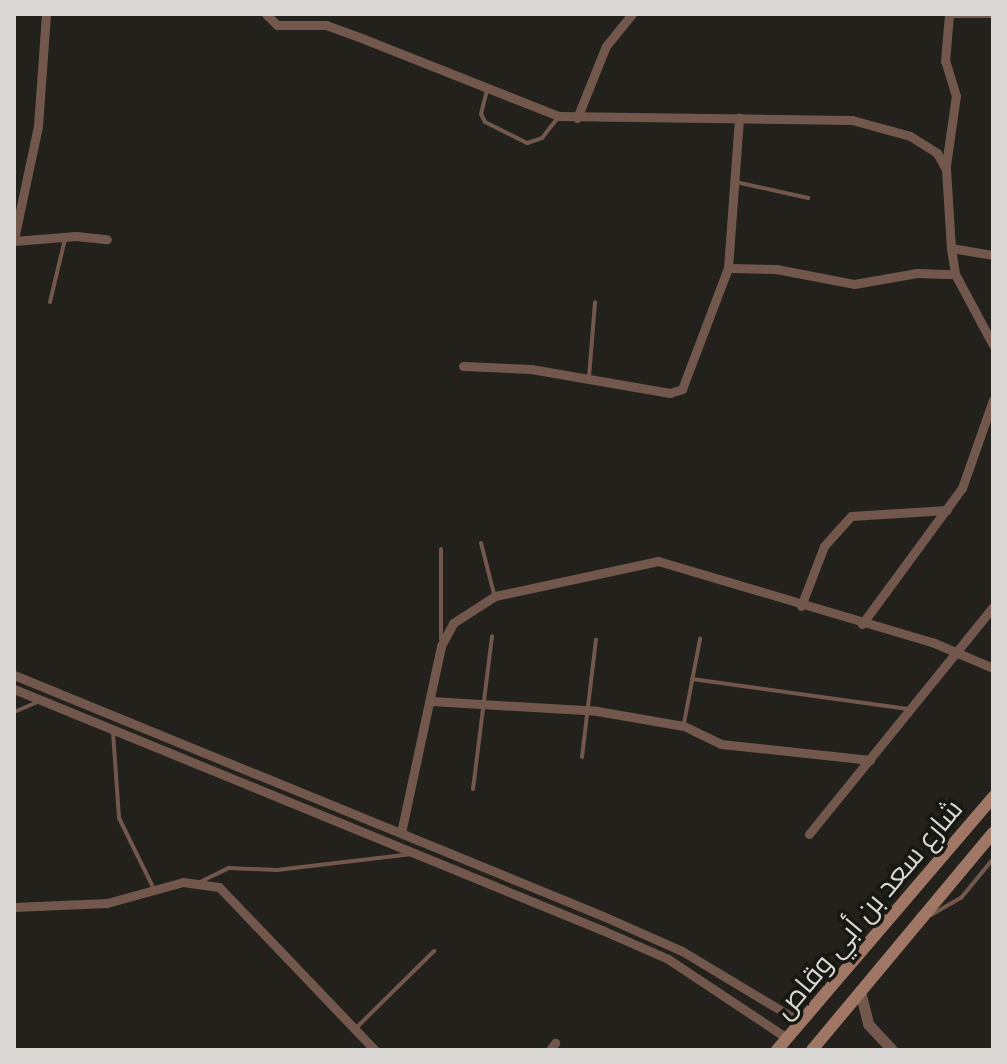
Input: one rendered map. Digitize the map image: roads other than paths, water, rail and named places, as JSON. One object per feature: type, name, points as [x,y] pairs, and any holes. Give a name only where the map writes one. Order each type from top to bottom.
[{"type":"main road","name":"شارع سعد بن أبي وقاص","points":[[777,1050],[993,797]]},
{"type":"main road","name":"شارع سعد بن أبي وقاص","points":[[812,1050],[993,833]]},
{"type":"street","points":[[46,14],[38,126],[14,240],[66,236],[107,239]]},
{"type":"street","points":[[266,14],[277,25],[337,29],[559,116],[852,120],[910,136],[937,153],[946,169]]},
{"type":"street","points":[[577,118],[606,46],[632,14]]},
{"type":"street","points":[[949,15],[945,61],[956,96],[946,169],[951,248],[955,274],[993,345]]},
{"type":"street","points":[[463,366],[589,377],[670,393],[682,389],[728,268],[739,117]]},
{"type":"street","points":[[951,248],[993,255]]},
{"type":"street","points":[[728,268],[776,269],[854,284],[917,273],[955,274]]},
{"type":"street","points":[[982,320],[993,323]]},
{"type":"street","points":[[862,624],[947,510],[980,449],[993,400]]},
{"type":"street","points":[[801,606],[824,546],[851,516],[947,510]]},
{"type":"street","points":[[401,833],[441,646],[462,615],[495,596],[658,561],[959,651],[993,668]]},
{"type":"street","points":[[809,834],[993,607]]},
{"type":"street","points":[[14,675],[682,951],[800,1022]]},
{"type":"street","points":[[14,689],[420,853],[668,959],[787,1038]]},
{"type":"street","points":[[431,701],[486,701],[587,710],[684,726],[721,744],[870,760]]},
{"type":"street","points":[[14,907],[107,903],[202,881],[235,900],[375,1050]]},
{"type":"street","points":[[860,991],[868,1024],[892,1050]]},
{"type":"street","points":[[742,1006],[752,993]]},
{"type":"lane","points":[[949,15],[993,16]]},
{"type":"lane","points":[[487,90],[481,114],[485,122],[527,143],[542,138],[559,116]]},
{"type":"lane","points":[[736,182],[808,198]]},
{"type":"lane","points":[[50,302],[66,236]]},
{"type":"lane","points":[[589,377],[595,302]]},
{"type":"lane","points":[[481,543],[495,596]]},
{"type":"lane","points":[[441,549],[441,646]]},
{"type":"lane","points":[[473,789],[492,636]]},
{"type":"lane","points":[[684,726],[700,639]]},
{"type":"lane","points":[[582,757],[596,640]]},
{"type":"lane","points":[[692,679],[911,709]]},
{"type":"lane","points":[[14,712],[41,700]]},
{"type":"lane","points":[[112,730],[119,818],[156,893]]},
{"type":"lane","points":[[202,881],[229,868],[277,870],[420,853]]},
{"type":"lane","points":[[915,924],[961,898],[993,859]]},
{"type":"lane","points":[[354,1030],[434,951]]}]
